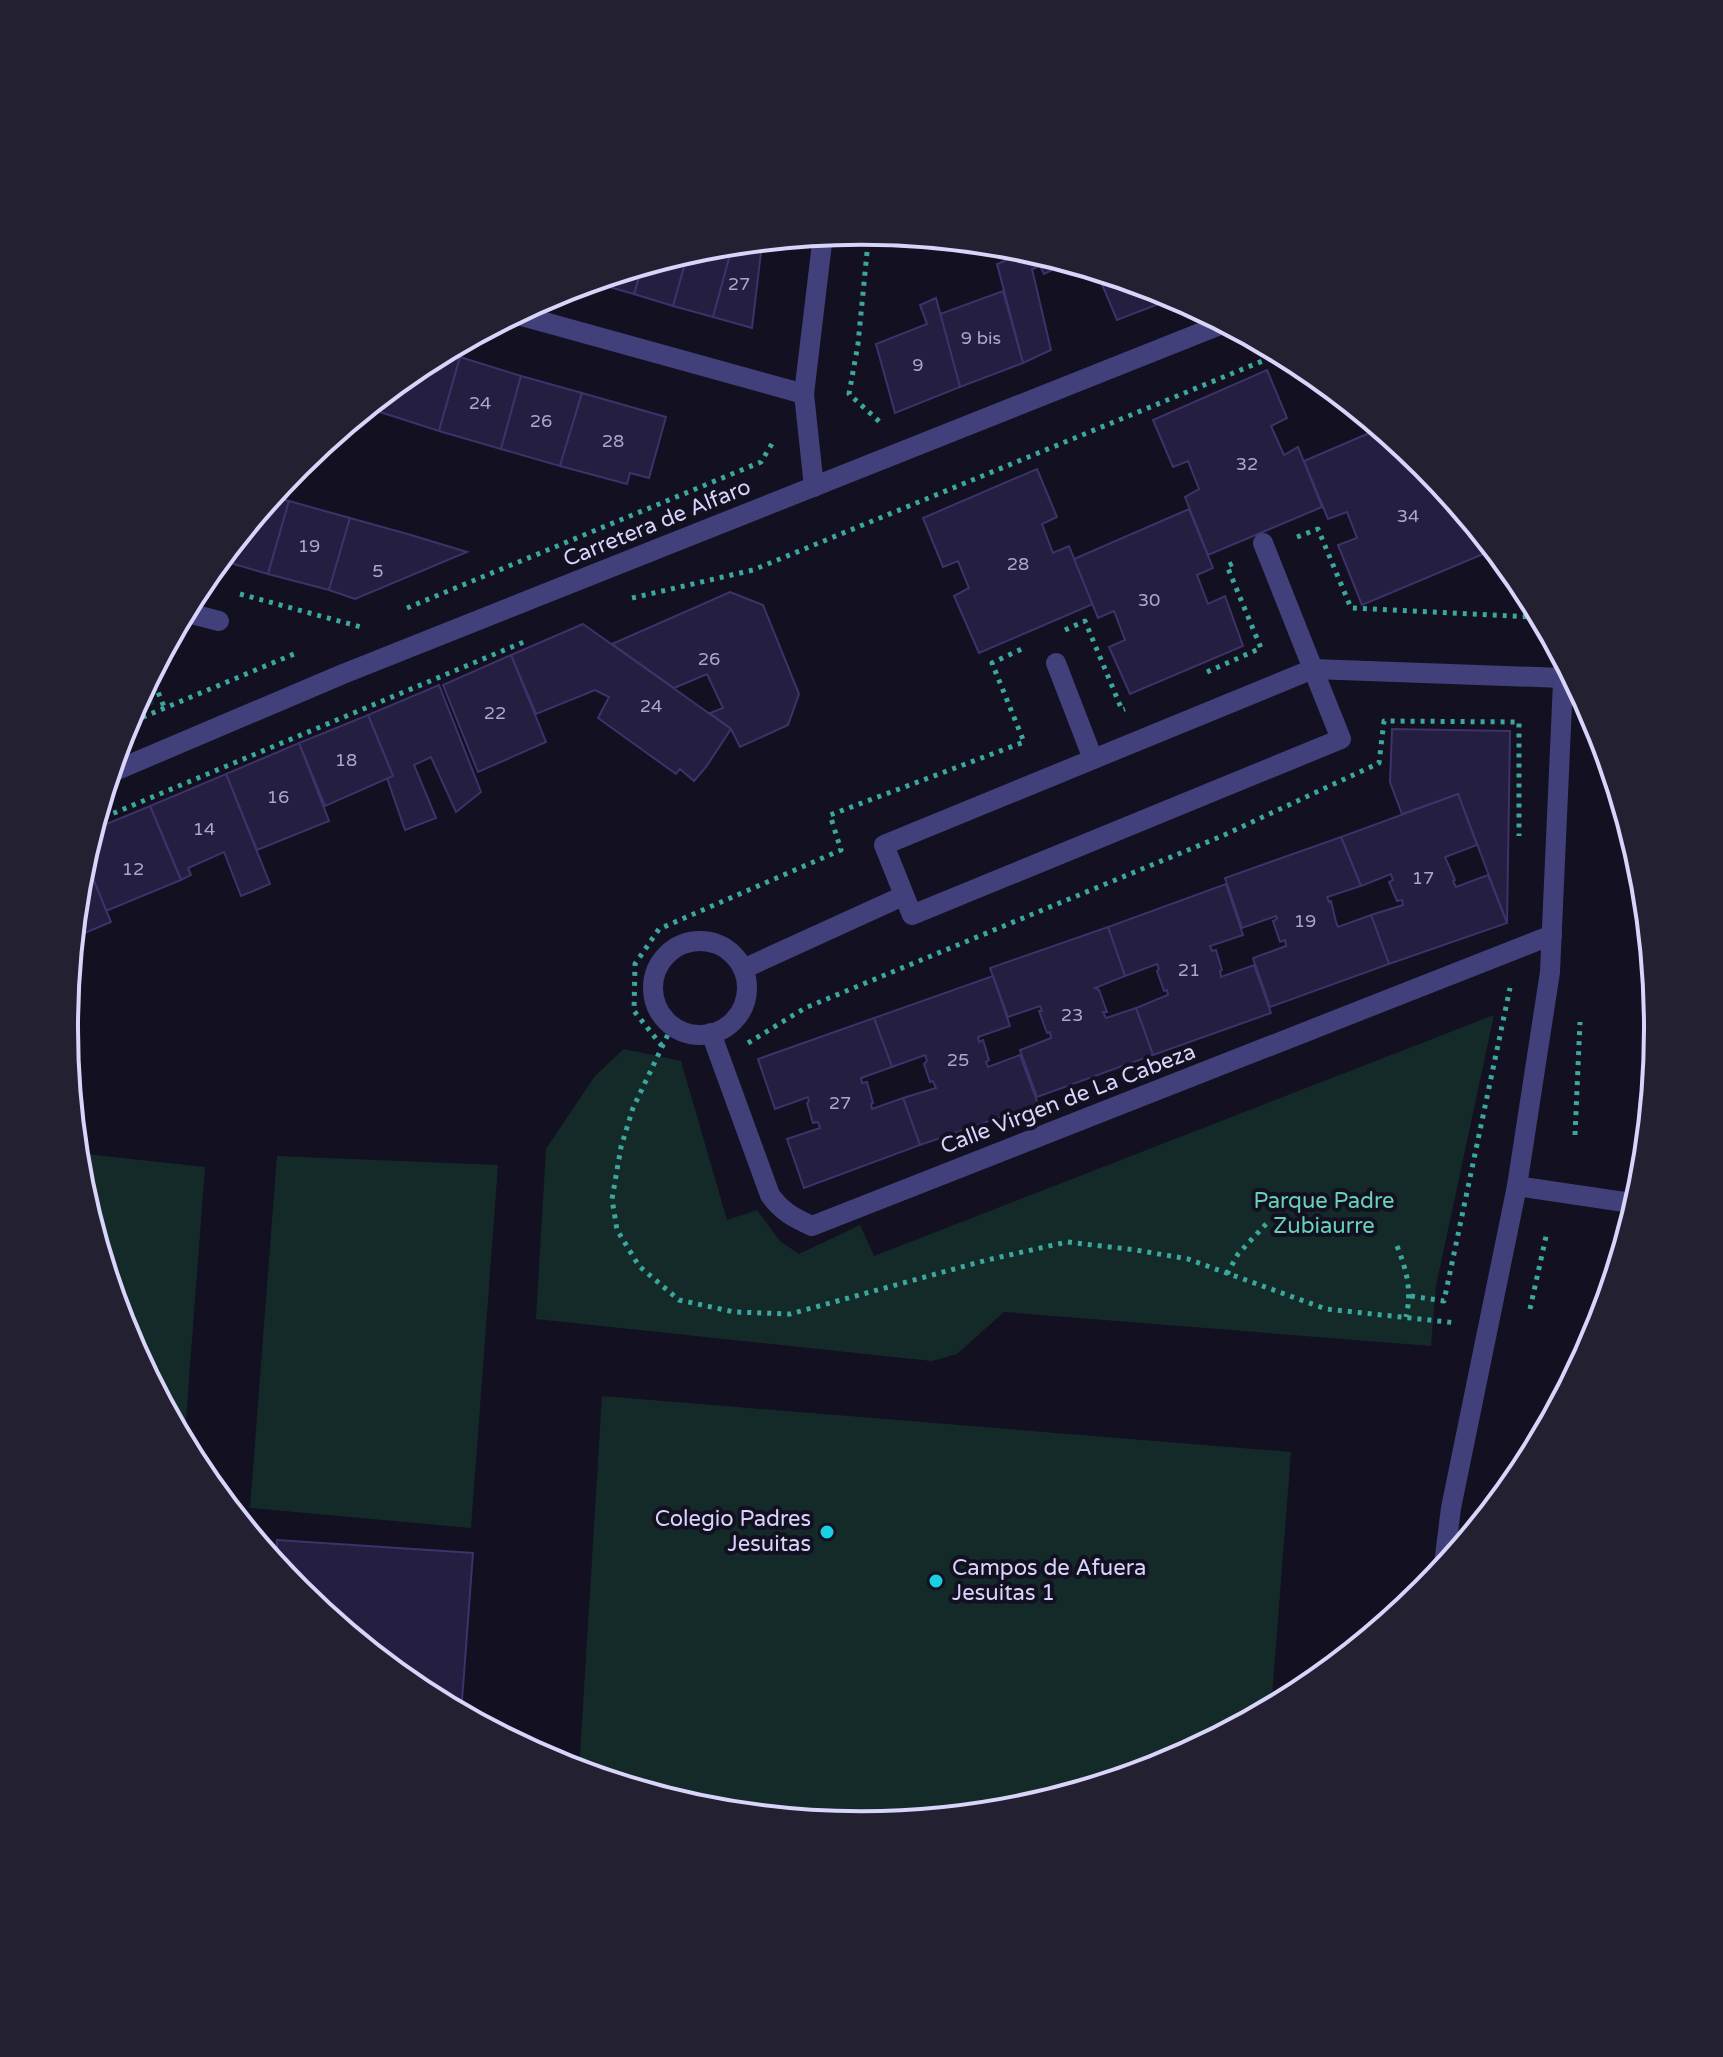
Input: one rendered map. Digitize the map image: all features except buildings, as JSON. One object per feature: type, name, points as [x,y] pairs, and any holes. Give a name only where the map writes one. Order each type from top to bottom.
[{"type":"street","points":[[814,487],[804,394],[822,247]]},
{"type":"street","points":[[532,319],[804,394]]},
{"type":"street","name":"Carretera de Alfaro","points":[[124,767],[343,674],[1212,328]]},
{"type":"street","points":[[1263,543],[1313,669],[1341,739],[912,915],[884,845],[1313,669],[1557,669]]},
{"type":"street","points":[[196,615],[219,621]]},
{"type":"street","points":[[1056,663],[1093,759]]},
{"type":"street","points":[[1448,1548],[1451,1508],[1517,1186],[1550,972],[1563,681]]},
{"type":"street","points":[[743,969],[903,896]]},
{"type":"street","name":"Calle Virgen de La Cabeza","points":[[711,1033],[770,1195],[778,1207],[812,1226],[1552,935]]},
{"type":"street","points":[[691,942],[707,942],[722,947],[743,969],[746,999],[730,1025],[701,1036],[672,1026],[660,1015],[654,1001],[656,971],[664,957],[677,947],[691,942]]},
{"type":"street","points":[[1517,1186],[1625,1202]]},
{"type":"path","points":[[868,245],[858,344],[849,394],[882,424],[896,418]]},
{"type":"path","points":[[627,599],[753,570],[1268,359]]},
{"type":"path","points":[[401,611],[761,462],[773,444],[772,434]]},
{"type":"path","points":[[229,591],[358,629]]},
{"type":"path","points":[[1058,633],[1085,621],[1122,710]]},
{"type":"path","points":[[344,634],[373,623]]},
{"type":"path","points":[[108,816],[528,641]]},
{"type":"path","points":[[662,1046],[634,1011],[635,964],[659,929],[841,850],[830,815],[1024,742],[992,663],[1032,645]]},
{"type":"path","points":[[144,716],[303,651]]},
{"type":"path","points":[[156,688],[164,707]]},
{"type":"path","points":[[742,1047],[805,1008],[1222,836],[1379,763],[1384,721],[1519,722],[1519,844]]},
{"type":"path","points":[[1411,1296],[1444,1301],[1518,948]]},
{"type":"path","points":[[672,1026],[633,1108],[621,1147],[612,1199],[617,1230],[639,1266],[679,1300],[734,1312],[790,1314],[987,1260],[1067,1242],[1188,1259],[1326,1309],[1462,1323]]},
{"type":"path","points":[[1227,1274],[1238,1254],[1267,1223]]},
{"type":"path","points":[[1397,1246],[1406,1269],[1411,1296],[1406,1317]]},
{"type":"green space","name":"Parque Padre Zubiaurre","points":[[1494,1015],[1436,1286],[1431,1346],[1004,1312],[957,1354],[932,1361],[536,1319],[546,1149],[595,1076],[624,1049],[681,1061],[727,1220],[757,1210],[780,1241],[799,1254],[860,1225],[874,1256]]},
{"type":"green space","points":[[89,1154],[205,1167],[186,1424],[159,1375],[120,1280],[105,1231]]},
{"type":"green space","points":[[277,1156],[498,1165],[471,1528],[250,1508]]},
{"type":"green space","name":"Campos de Afuera Jesuitas 1","points":[[602,1396],[1291,1452],[1272,1695],[1208,1731],[1161,1752],[1064,1785],[1014,1797],[964,1805],[862,1812],[759,1805],[709,1797],[659,1785],[580,1759]]},
{"type":"place","name":"Colegio Padres Jesuitas","points":[[827,1532]]},
{"type":"place","name":"Campos de Afuera Jesuitas 1","points":[[936,1581]]}]
